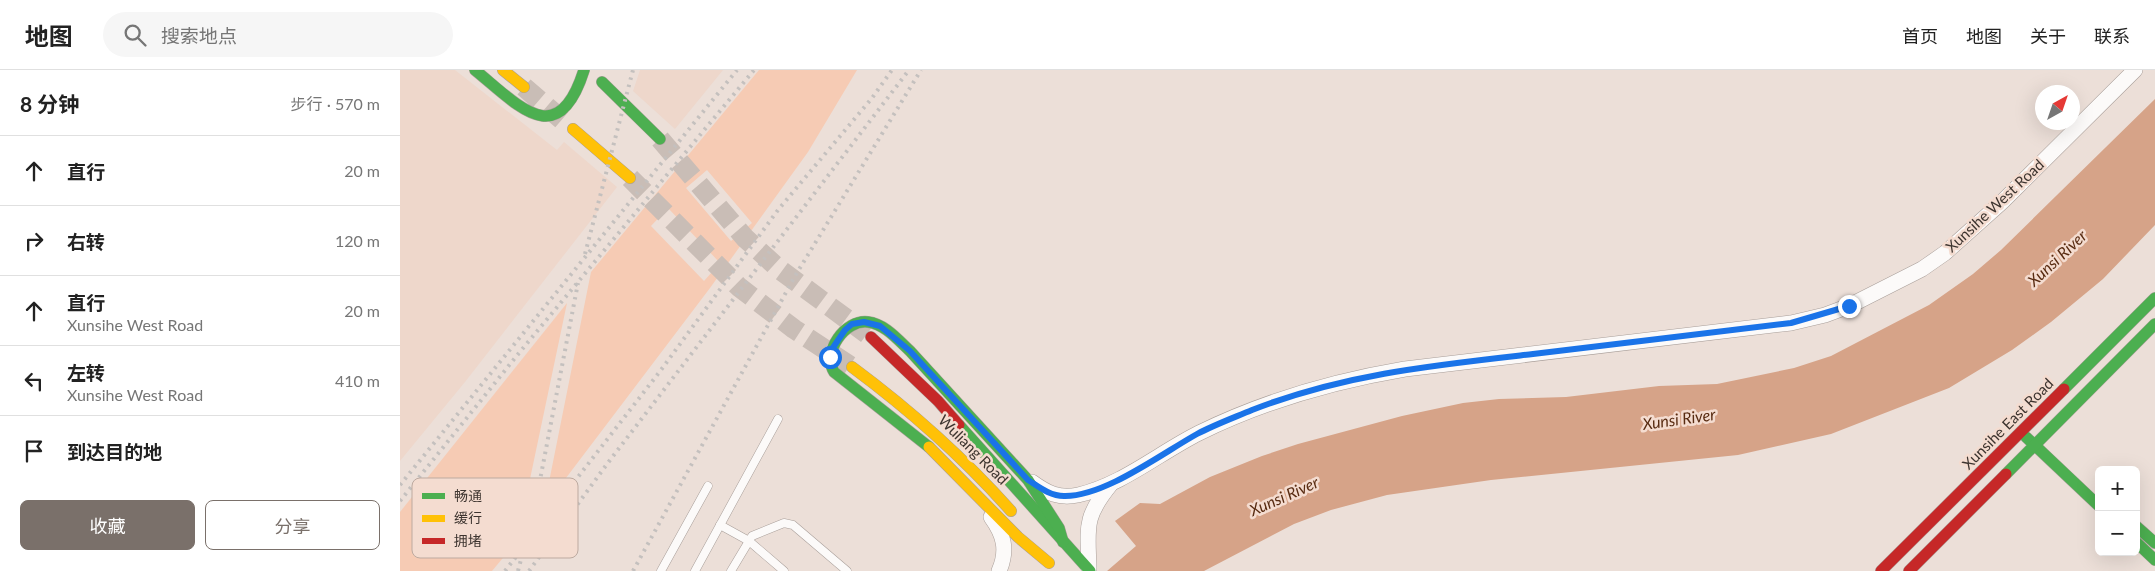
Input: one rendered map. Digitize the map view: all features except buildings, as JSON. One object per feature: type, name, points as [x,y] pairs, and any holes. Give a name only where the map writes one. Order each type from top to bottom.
[{"type":"main road","points":[[475,70],[529,113],[543,118],[553,115],[571,101],[584,70]]},
{"type":"main road","points":[[503,70],[524,87]]},
{"type":"main road","points":[[602,82],[660,139]]},
{"type":"main road","points":[[573,129],[630,178]]},
{"type":"main road","name":"Xunsihe East Road","points":[[1881,571],[2155,298]]},
{"type":"main road","points":[[1053,567],[1031,549],[931,448],[842,380],[832,369],[830,354],[848,327],[858,323],[870,322],[880,326],[900,341],[1028,480],[1059,528],[1063,542]]},
{"type":"main road","points":[[1909,571],[2155,324]]},
{"type":"main road","name":"Wuliang Road","points":[[871,337],[938,401],[1089,570]]},
{"type":"main road","name":"Wuliang Road","points":[[852,367],[902,404],[951,446],[1014,515],[1053,567]]},
{"type":"main road","points":[[2025,428],[2095,487]]},
{"type":"main road","points":[[2039,441],[2095,502]]},
{"type":"main road","points":[[2140,530],[2155,543]]},
{"type":"main road","points":[[2140,546],[2155,560]]},
{"type":"street","name":"Xunsihe West Road","points":[[1028,480],[1048,493],[1062,496],[1091,491],[1112,482],[1225,421],[1282,400],[1342,382],[1405,369],[1791,323],[1849,306],[1922,269],[1963,238],[2136,70]]},
{"type":"street","name":"Xunsihe West Road","points":[[1089,570],[1088,535],[1091,513],[1112,482]]},
{"type":"street","points":[[968,485],[995,522],[1004,540],[1005,555],[999,571]]},
{"type":"lane","points":[[695,571],[778,419]]},
{"type":"lane","points":[[661,571],[708,486]]},
{"type":"lane","points":[[731,571],[752,536],[788,523],[799,530],[847,571]]},
{"type":"lane","points":[[720,525],[749,541],[784,571]]},
{"type":"shaded area","points":[[400,70],[455,70],[557,150],[564,142],[617,187],[465,382],[400,461]]},
{"type":"shaded area","points":[[640,70],[723,70],[675,129],[633,91]]},
{"type":"shaded area","points":[[759,70],[857,70],[808,152],[710,288],[566,478],[550,478],[591,272]],"holes":[[[707,170],[752,223],[731,241],[686,188]],[[668,208],[720,263],[704,281],[651,226]]]},
{"type":"shaded area","points":[[567,303],[530,478],[427,478]]},
{"type":"shaded area","points":[[412,497],[412,558],[503,558],[492,571],[400,571],[400,512]]},
{"type":"water","name":"Xunsi River","points":[[2155,99],[2155,225],[2103,279],[2051,322],[2012,350],[1949,388],[1831,434],[1738,455],[1491,480],[1387,495],[1331,510],[1294,524],[1204,571],[1107,571],[1136,546],[1115,521],[1140,503],[1160,504],[1210,477],[1298,444],[1402,416],[1463,403],[1499,399],[1566,397],[1659,386],[1717,384],[1794,368],[1831,356],[1929,305],[1973,274],[2001,250]]},
{"type":"tunnel","points":[[524,87],[568,125]]},
{"type":"tunnel","points":[[660,139],[745,238],[779,269],[867,334]]},
{"type":"tunnel","points":[[630,178],[739,287],[794,329],[852,367]]},
{"type":"railway","points":[[585,254],[633,70]]},
{"type":"railway","points":[[400,485],[737,70]]},
{"type":"railway","points":[[418,478],[519,353],[754,70]]},
{"type":"railway","points":[[577,478],[661,370],[778,210],[872,98],[892,70]]},
{"type":"railway","points":[[578,504],[909,70]]},
{"type":"railway","points":[[633,571],[795,276],[921,70]]},
{"type":"railway","points":[[540,478],[578,283]]},
{"type":"railway","points":[[400,501],[412,486]]},
{"type":"railway","points":[[505,571],[515,558]]},
{"type":"railway","points":[[518,571],[521,558]]},
{"type":"railway","points":[[529,571],[538,558]]},
{"type":"traffic: fast","points":[[475,70],[522,107],[536,114],[549,116],[562,110],[574,95],[584,70]]},
{"type":"traffic: fast","points":[[602,82],[660,139]]},
{"type":"traffic: fast","points":[[2064,389],[2155,298]]},
{"type":"traffic: fast","points":[[929,447],[834,372],[831,364],[833,347],[838,338],[851,326],[859,322],[874,323],[891,333],[910,351],[1028,480],[1059,528],[1063,542]]},
{"type":"traffic: fast","points":[[2006,474],[2155,324]]},
{"type":"traffic: fast","points":[[959,425],[1090,571]]},
{"type":"traffic: fast","points":[[2026,437],[2095,502]]},
{"type":"traffic: fast","points":[[2140,530],[2155,543]]},
{"type":"traffic: fast","points":[[2140,546],[2155,560]]},
{"type":"traffic: slow","points":[[503,70],[524,87]]},
{"type":"traffic: slow","points":[[573,129],[630,178]]},
{"type":"traffic: slow","points":[[852,367],[895,400],[935,435],[1011,511]]},
{"type":"traffic: slow","points":[[929,447],[1018,537],[1049,563]]},
{"type":"traffic: jam","points":[[871,337],[938,401],[959,425]]},
{"type":"traffic: jam","points":[[1881,571],[2064,389]]},
{"type":"traffic: jam","points":[[1909,571],[2006,474]]},
{"type":"route","points":[[830,357],[832,349],[845,330],[852,324],[870,322],[880,326],[910,351],[1028,480],[1048,493],[1075,496],[1112,482],[1225,421],[1300,393],[1342,382],[1405,369],[1791,323],[1825,315],[1849,306]]}]
